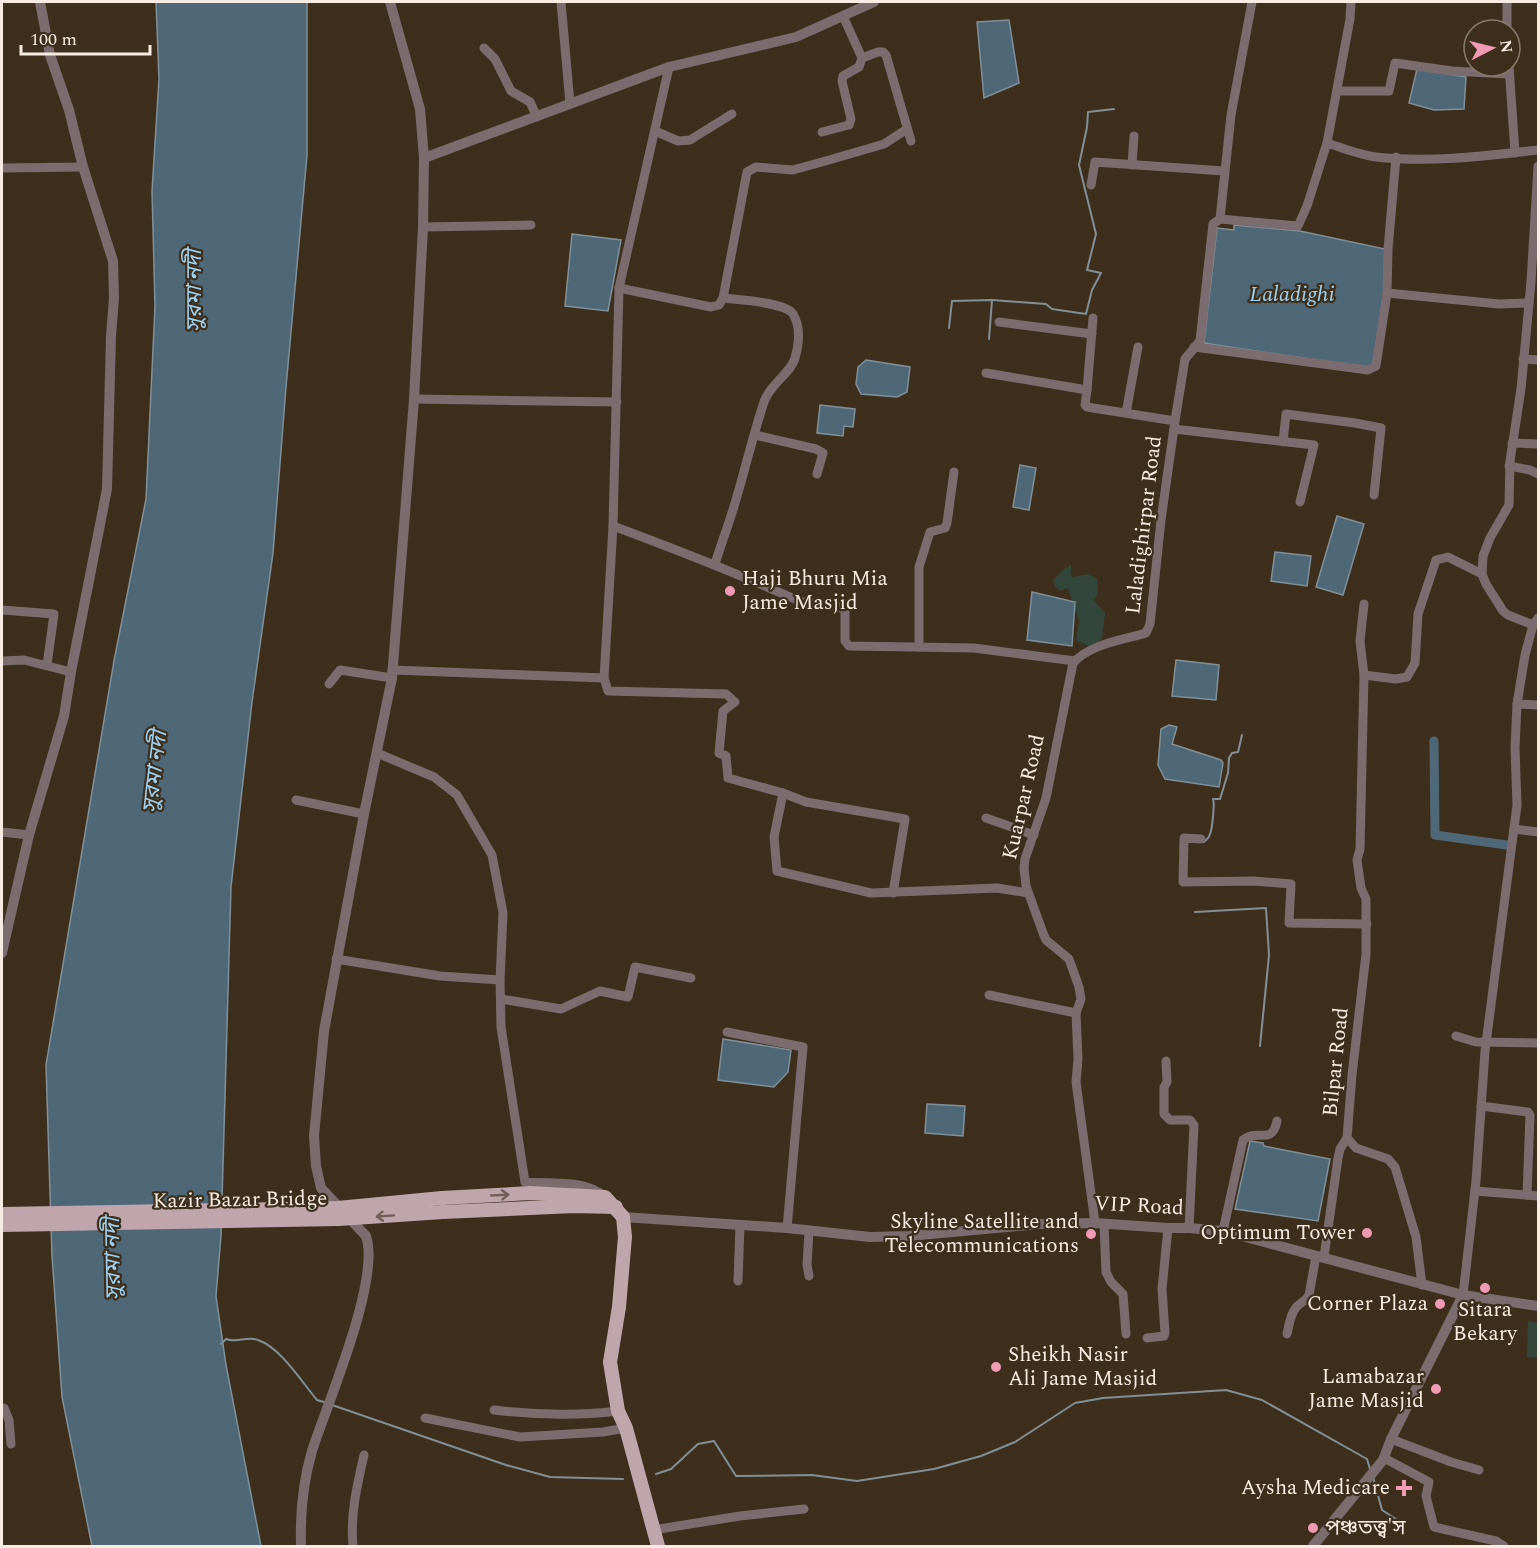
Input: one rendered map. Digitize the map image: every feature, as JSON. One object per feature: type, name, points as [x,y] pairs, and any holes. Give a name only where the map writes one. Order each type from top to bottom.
[{"type":"main road","points":[[442,1205],[530,1193],[605,1197],[619,1212],[625,1237],[610,1362],[618,1412],[626,1428],[658,1546]]},
{"type":"main road","points":[[2,1214],[442,1205],[574,1206],[619,1212]]},
{"type":"main road","name":"Kazir Bazar Bridge","points":[[2,1225],[339,1219],[442,1205]]},
{"type":"street","points":[[2,953],[29,835],[64,716],[107,489],[114,298],[113,261],[83,167],[69,110],[50,55],[40,2]]},
{"type":"street","points":[[301,1546],[304,1487],[312,1452],[362,1301],[369,1260],[366,1236],[321,1188],[316,1166],[314,1136],[321,1054],[336,959],[392,674],[414,399],[423,227],[424,158],[420,109],[390,2]]},
{"type":"street","points":[[561,2],[570,104]]},
{"type":"street","points":[[424,158],[669,67],[796,37],[874,2]]},
{"type":"street","name":"Laladighirpar Road","points":[[1075,661],[1085,653],[1107,644],[1146,633],[1150,624],[1174,425],[1185,359],[1200,341],[1213,224],[1220,219],[1232,115],[1252,2]]},
{"type":"street","points":[[1220,219],[1298,226],[1307,206],[1327,143],[1350,20],[1351,2]]},
{"type":"street","points":[[1507,2],[1507,18]]},
{"type":"street","points":[[822,132],[849,125],[850,119],[842,81],[843,76],[859,67],[862,58],[843,16]]},
{"type":"street","points":[[484,48],[495,59],[511,90],[530,102],[537,117]]},
{"type":"street","points":[[862,58],[878,52],[886,55],[911,141]]},
{"type":"street","points":[[1337,91],[1389,91],[1395,63],[1462,71]]},
{"type":"street","points":[[669,67],[619,288],[613,526],[604,678],[608,691],[726,694],[735,702],[723,711],[719,753],[726,756],[728,778],[783,793],[806,802],[905,819],[893,892]]},
{"type":"street","points":[[1510,78],[1515,153]]},
{"type":"street","points":[[655,131],[678,141],[690,140],[732,114]]},
{"type":"street","points":[[619,288],[711,307],[719,305],[723,298],[747,172],[756,167],[793,170],[820,163],[884,144],[908,129]]},
{"type":"street","points":[[1132,165],[1134,136]]},
{"type":"street","points":[[1327,143],[1373,157],[1445,159],[1539,150]]},
{"type":"street","points":[[1194,347],[1368,370],[1377,366],[1387,293],[1388,249],[1396,157]]},
{"type":"street","points":[[1091,185],[1095,162],[1224,171]]},
{"type":"street","points":[[1313,1546],[1383,1459],[1463,1295],[1475,1191],[1486,1042],[1517,806],[1515,768],[1517,704],[1525,655],[1536,622],[1508,615],[1503,610],[1485,584],[1482,574],[1483,556],[1490,538],[1509,505],[1509,466],[1521,389],[1539,166]]},
{"type":"street","points":[[2,168],[83,167]]},
{"type":"street","points":[[423,227],[531,225]]},
{"type":"street","points":[[1387,293],[1490,303],[1529,303]]},
{"type":"street","points":[[715,564],[735,505],[765,399],[783,374],[791,369],[799,335],[796,319],[791,311],[783,306],[723,298]]},
{"type":"street","points":[[1093,318],[1087,407],[1126,413],[1174,425],[1314,445],[1300,501]]},
{"type":"street","points":[[999,322],[1092,334]]},
{"type":"street","points":[[1126,413],[1138,347]]},
{"type":"street","points":[[1523,359],[1539,360]]},
{"type":"street","points":[[986,373],[1087,390]]},
{"type":"street","points":[[414,399],[617,402]]},
{"type":"street","points":[[1283,442],[1286,414],[1381,428],[1374,495]]},
{"type":"street","points":[[754,435],[816,449],[823,453],[818,474]]},
{"type":"street","points":[[1512,443],[1539,444]]},
{"type":"street","points":[[1509,466],[1539,474]]},
{"type":"street","points":[[919,647],[919,567],[930,532],[945,528],[947,523],[954,472]]},
{"type":"street","points":[[613,526],[715,564],[804,603],[836,605],[842,608],[845,611],[845,641],[849,646],[974,648],[1075,661]]},
{"type":"street","points":[[1364,675],[1396,679],[1407,677],[1415,663],[1418,614],[1436,560],[1448,557],[1482,574]]},
{"type":"street","name":"Bilpar Road","points":[[1364,604],[1360,641],[1364,675],[1360,849],[1357,860],[1361,888],[1366,899],[1367,924],[1347,1138],[1356,1148],[1388,1159],[1395,1167],[1416,1237],[1422,1285]]},
{"type":"street","points":[[2,610],[54,614],[46,665]]},
{"type":"street","points":[[2,661],[24,660],[71,672]]},
{"type":"street","name":"Kuarpar Road","points":[[1075,661],[1072,666],[1046,798],[1024,868],[1038,922],[1046,940],[1064,953],[1073,967],[1081,999],[1076,1013],[1078,1059],[1076,1082],[1106,1272],[1111,1282],[1123,1294],[1126,1334]]},
{"type":"street","points":[[329,684],[340,670],[392,674],[604,678]]},
{"type":"street","points":[[1517,704],[1539,705]]},
{"type":"street","points":[[377,753],[434,777],[457,795],[492,855],[503,913],[500,980],[501,1027],[525,1182],[579,1185],[597,1189],[605,1197]]},
{"type":"street","points":[[783,793],[774,837],[777,871],[871,892],[998,888],[1029,893]]},
{"type":"street","points":[[296,800],[364,814]]},
{"type":"street","points":[[986,818],[1034,836]]},
{"type":"street","points":[[1514,829],[1539,832]]},
{"type":"street","points":[[2,832],[29,835]]},
{"type":"street","points":[[1201,839],[1184,838],[1183,882],[1291,884],[1289,923],[1367,924]]},
{"type":"street","points":[[336,959],[440,976],[500,980]]},
{"type":"street","points":[[501,999],[561,1009],[600,990],[628,997],[635,967],[691,978]]},
{"type":"street","points":[[989,994],[1076,1013]]},
{"type":"street","points":[[727,1032],[803,1047],[788,1228]]},
{"type":"street","points":[[1456,1036],[1466,1040],[1486,1042],[1539,1043]]},
{"type":"street","points":[[1166,1061],[1164,1114],[1170,1120],[1190,1120],[1192,1122],[1189,1228]]},
{"type":"street","points":[[1481,1106],[1528,1112],[1530,1115],[1527,1195]]},
{"type":"street","points":[[1223,1232],[1243,1140],[1250,1135],[1269,1136],[1273,1133],[1277,1121]]},
{"type":"street","points":[[1287,1334],[1294,1310],[1309,1295],[1320,1257],[1340,1149],[1347,1138]]},
{"type":"street","points":[[1475,1191],[1539,1196]]},
{"type":"street","name":"VIP Road","points":[[619,1212],[740,1226],[890,1237],[1001,1226],[1100,1223],[1189,1228],[1223,1232],[1463,1295],[1539,1306]]},
{"type":"street","points":[[738,1281],[740,1226]]},
{"type":"street","points":[[1146,1338],[1165,1335],[1162,1289],[1168,1228]]},
{"type":"street","points":[[808,1231],[809,1276]]},
{"type":"street","points":[[2,1407],[9,1420],[11,1444]]},
{"type":"street","points":[[494,1410],[530,1415],[567,1416],[618,1412]]},
{"type":"street","points":[[425,1418],[520,1437],[603,1432],[626,1428]]},
{"type":"street","points":[[1391,1439],[1479,1470]]},
{"type":"street","points":[[353,1546],[351,1531],[353,1509],[364,1455]]},
{"type":"street","points":[[1383,1459],[1429,1482],[1426,1496],[1434,1527],[1496,1541],[1504,1546]]},
{"type":"street","points":[[653,1530],[740,1516],[804,1509]]},
{"type":"green space","points":[[1071,565],[1073,577],[1089,574],[1097,579],[1098,594],[1094,600],[1105,613],[1102,639],[1092,647],[1076,641],[1079,621],[1068,588],[1060,591],[1055,586],[1054,579]]},
{"type":"green space","points":[[1528,1321],[1538,1322],[1538,1358],[1527,1357]]},
{"type":"water","name":"সুরমা নদী","points":[[156,2],[307,2],[307,155],[273,553],[252,702],[231,887],[221,1235],[216,1296],[226,1365],[261,1546],[92,1546],[62,1397],[52,1256],[46,1065],[114,661],[146,499],[155,306],[152,191],[159,79]]},
{"type":"water","points":[[1009,20],[1019,83],[984,98],[977,22]]},
{"type":"water","points":[[1417,69],[1466,78],[1464,109],[1434,110],[1409,103]]},
{"type":"water","name":"Laladighi","points":[[1234,225],[1300,231],[1385,249],[1384,295],[1374,363],[1367,368],[1204,343],[1217,228],[1234,230]]},
{"type":"water","points":[[572,234],[621,240],[608,311],[565,306]]},
{"type":"water","points":[[866,360],[910,367],[907,392],[897,397],[861,394],[856,384],[858,367]]},
{"type":"water","points":[[820,405],[855,409],[853,427],[844,426],[843,436],[817,433]]},
{"type":"water","points":[[1020,465],[1036,468],[1029,510],[1013,507]]},
{"type":"water","points":[[1337,516],[1364,524],[1343,595],[1316,587]]},
{"type":"water","points":[[1275,552],[1311,556],[1307,586],[1271,581]]},
{"type":"water","points":[[1032,592],[1075,602],[1072,646],[1027,640]]},
{"type":"water","points":[[1176,660],[1219,665],[1216,700],[1172,696]]},
{"type":"water","points":[[1169,725],[1177,727],[1172,744],[1221,760],[1223,763],[1219,787],[1165,779],[1158,765],[1161,729]]},
{"type":"water","points":[[723,1039],[791,1050],[788,1072],[774,1087],[718,1080]]},
{"type":"water","points":[[927,1104],[965,1106],[963,1136],[925,1133]]},
{"type":"water","points":[[1250,1141],[1263,1143],[1264,1146],[1330,1159],[1318,1221],[1235,1209]]},
{"type":"waterway","points":[[992,300],[1046,304],[1052,309],[1086,314],[1092,290],[1101,273],[1087,270],[1096,234],[1079,165],[1088,112],[1114,109]]},
{"type":"waterway","points":[[949,328],[952,301],[992,300],[989,339]]},
{"type":"waterway","points":[[1204,842],[1211,832],[1213,799],[1220,799],[1228,773],[1229,758],[1232,753],[1238,752],[1242,735]]},
{"type":"waterway","points":[[1434,741],[1435,835],[1507,845]]},
{"type":"waterway","points":[[1195,912],[1266,908],[1269,955],[1260,1046]]},
{"type":"waterway","points":[[221,1344],[226,1339],[250,1339],[266,1344],[283,1357],[317,1400],[327,1403]]},
{"type":"waterway","points":[[656,1474],[671,1469],[698,1444],[714,1441],[736,1476],[812,1475],[857,1481],[934,1469],[981,1456],[1015,1442],[1075,1403],[1103,1398],[1226,1390],[1262,1400],[1367,1459],[1370,1469]]},
{"type":"waterway","points":[[332,1405],[506,1465],[550,1477],[623,1479]]},
{"type":"waterway","points":[[1373,1477],[1382,1510],[1399,1521]]},
{"type":"place","name":"Haji Bhuru Mia Jame Masjid","points":[[730,591]]},
{"type":"place","name":"Optimum Tower","points":[[1367,1233]]},
{"type":"place","name":"Skyline Satellite and Telecommunications","points":[[1091,1234]]},
{"type":"place","name":"Sitara Bekary","points":[[1485,1288]]},
{"type":"place","name":"Corner Plaza","points":[[1440,1304]]},
{"type":"place","name":"Sheikh Nasir Ali Jame Masjid","points":[[996,1367]]},
{"type":"place","name":"Lamabazar Jame Masjid","points":[[1436,1389]]},
{"type":"place","name":"Aysha Medicare","points":[[1404,1488]]},
{"type":"place","name":"পঞ্চতত্ত্ব'স","points":[[1313,1528]]}]
